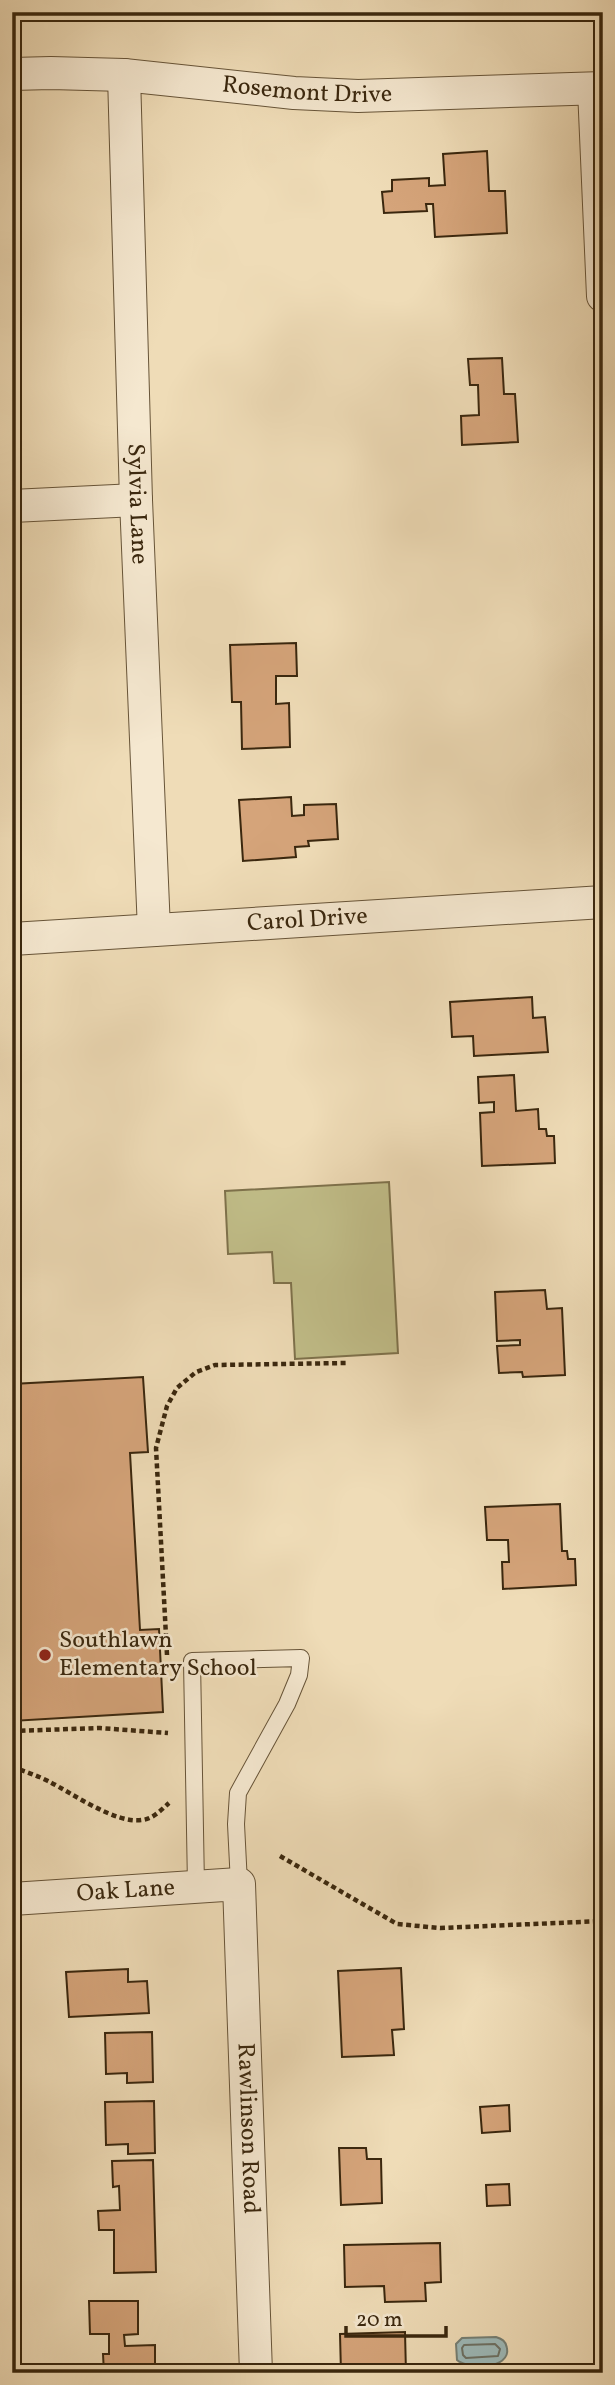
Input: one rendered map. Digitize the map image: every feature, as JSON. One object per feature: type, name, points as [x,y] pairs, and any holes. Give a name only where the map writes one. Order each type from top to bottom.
[{"type":"street","name":"Rosemont Drive","points":[[12,74],[51,72],[124,75],[294,93],[358,96],[598,89]]},
{"type":"street","name":"Sylvia Lane","points":[[124,75],[136,500],[154,930]]},
{"type":"street","points":[[598,89],[603,296]]},
{"type":"street","points":[[12,506],[136,500]]},
{"type":"street","name":"Carol Drive","points":[[12,939],[603,902]]},
{"type":"street","name":"Oak Lane","points":[[12,1899],[239,1884]]},
{"type":"street","name":"Rawlinson Road","points":[[239,1884],[256,2373]]},
{"type":"lane","points":[[197,1886],[192,1661],[301,1658],[299,1675],[287,1704],[238,1793],[236,1824],[239,1884]]},
{"type":"path","points":[[167,1659],[156,1448],[167,1406],[177,1388],[196,1372],[215,1366],[346,1363]]},
{"type":"path","points":[[12,1731],[100,1728],[176,1732]]},
{"type":"path","points":[[12,1767],[46,1780],[99,1808],[127,1819],[144,1821],[157,1814],[169,1802],[172,1793]]},
{"type":"path","points":[[280,1856],[397,1924],[440,1928],[603,1921]]},
{"type":"shaded area","points":[[389,1182],[398,1353],[295,1359],[291,1283],[274,1283],[272,1252],[228,1254],[225,1191]]},
{"type":"water","points":[[496,2337],[503,2341],[507,2348],[506,2355],[496,2364],[478,2366],[457,2360],[456,2344],[462,2338]]},
{"type":"building","points":[[487,151],[489,191],[505,191],[507,233],[435,237],[433,204],[426,204],[427,211],[384,213],[382,192],[392,191],[392,180],[429,178],[429,186],[445,185],[443,154]]},
{"type":"building","points":[[502,358],[504,394],[515,394],[518,442],[462,445],[461,416],[479,415],[478,385],[470,385],[468,359]]},
{"type":"building","points":[[296,643],[297,676],[276,676],[276,704],[289,703],[290,747],[242,749],[241,702],[232,702],[230,645]]},
{"type":"building","points":[[291,797],[292,816],[304,815],[304,805],[336,804],[338,839],[308,841],[309,846],[295,847],[296,857],[243,861],[239,800]]},
{"type":"building","points":[[532,997],[533,1018],[545,1017],[548,1052],[474,1056],[473,1036],[452,1037],[450,1002]]},
{"type":"building","points":[[514,1075],[516,1111],[538,1109],[539,1129],[546,1129],[547,1136],[554,1136],[555,1163],[482,1166],[480,1113],[494,1112],[494,1102],[479,1103],[478,1077]]},
{"type":"building","points":[[545,1290],[547,1309],[562,1308],[565,1375],[523,1377],[522,1372],[499,1373],[497,1346],[520,1345],[520,1340],[497,1341],[495,1292]]},
{"type":"building","points":[[143,1377],[148,1452],[130,1453],[140,1630],[159,1629],[163,1712],[12,1721],[12,1384]]},
{"type":"building","points":[[560,1504],[562,1551],[567,1551],[568,1559],[575,1559],[576,1585],[503,1589],[502,1562],[509,1562],[508,1540],[487,1540],[485,1507]]},
{"type":"building","points":[[401,1968],[404,2029],[392,2030],[394,2055],[342,2057],[338,1971]]},
{"type":"building","points":[[128,1969],[128,1982],[147,1981],[149,2013],[69,2017],[66,1972]]},
{"type":"building","points":[[152,2032],[153,2082],[127,2083],[127,2073],[106,2074],[105,2033]]},
{"type":"building","points":[[154,2101],[155,2153],[128,2154],[128,2144],[106,2145],[105,2102]]},
{"type":"building","points":[[509,2105],[510,2131],[482,2133],[480,2107]]},
{"type":"building","points":[[339,2148],[366,2148],[367,2159],[381,2159],[382,2203],[341,2205]]},
{"type":"building","points":[[153,2160],[156,2272],[114,2273],[114,2230],[99,2230],[98,2211],[120,2210],[119,2186],[113,2187],[112,2161]]},
{"type":"building","points":[[509,2184],[510,2205],[487,2206],[486,2185]]},
{"type":"building","points":[[440,2243],[441,2282],[425,2283],[426,2301],[385,2302],[384,2286],[345,2287],[344,2245]]},
{"type":"building","points":[[89,2301],[138,2301],[138,2334],[124,2335],[125,2346],[155,2345],[155,2364],[159,2364],[159,2373],[104,2373],[103,2354],[109,2354],[109,2334],[90,2334]]},
{"type":"building","points":[[405,2332],[406,2373],[341,2373],[340,2334]]},
{"type":"place","name":"Southlawn Elementary School","points":[[45,1655]]}]
